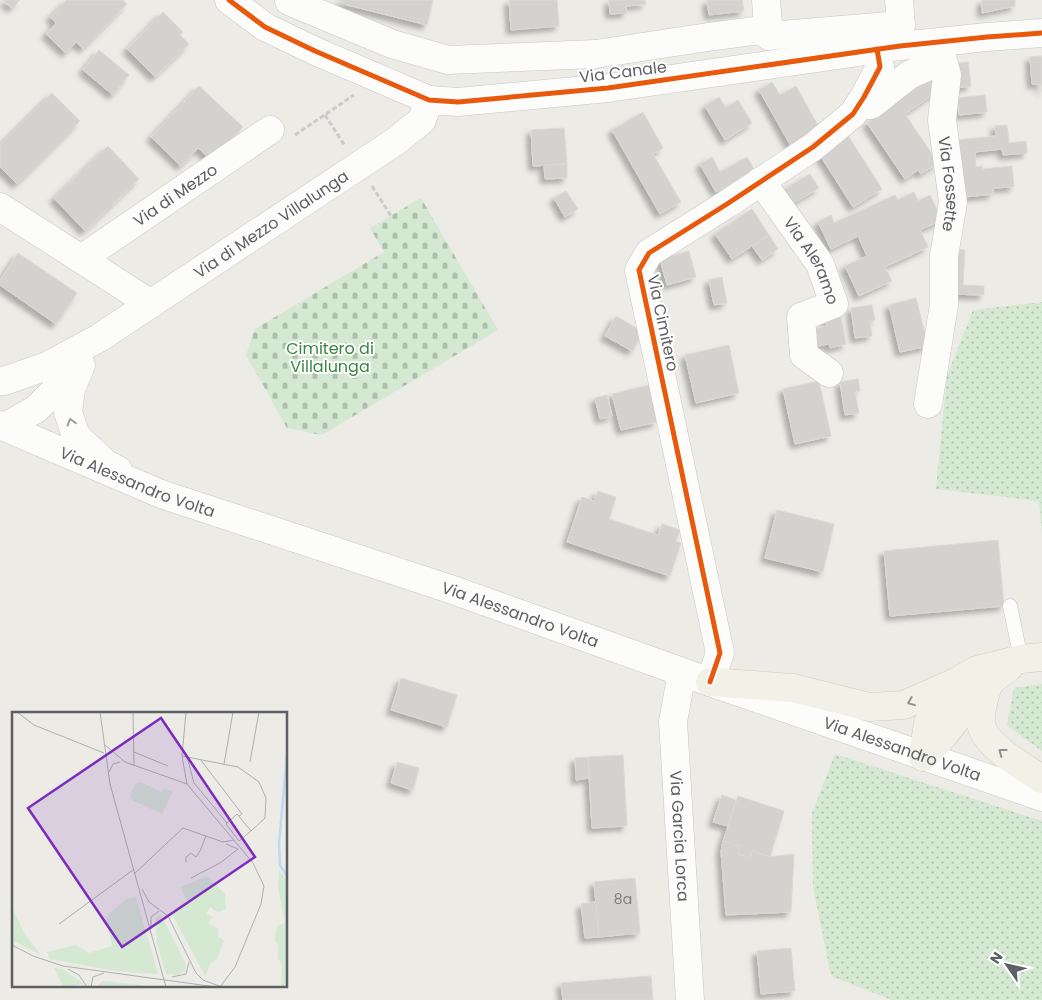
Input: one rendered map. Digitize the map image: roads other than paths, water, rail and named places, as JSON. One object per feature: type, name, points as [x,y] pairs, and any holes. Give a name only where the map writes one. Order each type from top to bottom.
[{"type":"main road","points":[[710,682],[793,688],[869,707],[904,705],[956,682],[977,670],[1031,658]]},
{"type":"main road","points":[[923,757],[944,735],[972,699],[989,682],[1031,658]]},
{"type":"main road","points":[[923,757],[928,722],[938,704],[956,682]]},
{"type":"main road","points":[[989,682],[982,707],[981,725],[990,742],[1042,779]]},
{"type":"street","name":"Via Canale","points":[[229,0],[265,27],[315,51],[429,100],[458,102],[608,88],[795,60],[894,30]]},
{"type":"street","name":"Via Canale","points":[[289,0],[392,44],[448,60],[596,54],[708,37],[780,31],[894,30],[987,36],[1042,33]]},
{"type":"street","points":[[265,27],[289,0]]},
{"type":"street","points":[[766,0],[795,60]]},
{"type":"street","name":"Via Cimitero","points":[[710,682],[720,653],[639,270],[649,253],[813,147],[853,114],[880,67],[894,30]]},
{"type":"street","name":"Via Fossette","points":[[860,104],[871,105],[909,74],[943,60],[947,76],[942,120],[953,202],[944,256],[944,305],[928,404]]},
{"type":"street","name":"Via di Mezzo Villalunga","points":[[0,381],[47,366],[100,338],[396,141],[422,120],[429,100]]},
{"type":"street","name":"Via di Mezzo","points":[[81,259],[270,130]]},
{"type":"street","name":"Via Aleramo","points":[[761,182],[820,264],[834,304],[801,317],[804,355],[829,372]]},
{"type":"street","points":[[0,207],[151,304]]},
{"type":"street","points":[[2,426],[36,409],[81,365],[100,338]]},
{"type":"street","points":[[81,365],[71,389],[68,412],[76,436],[105,463],[161,494]]},
{"type":"street","points":[[2,426],[47,366]]},
{"type":"street","name":"Via Alessandro Volta","points":[[2,426],[161,494],[445,587],[923,757],[1042,797]]},
{"type":"street","name":"Via Garcia Lorca","points":[[682,672],[673,722],[690,1000]]},
{"type":"lane","points":[[1010,606],[1031,658]]},
{"type":"park label","name":"Cimitero di Villalunga","points":[[330,357]]}]
